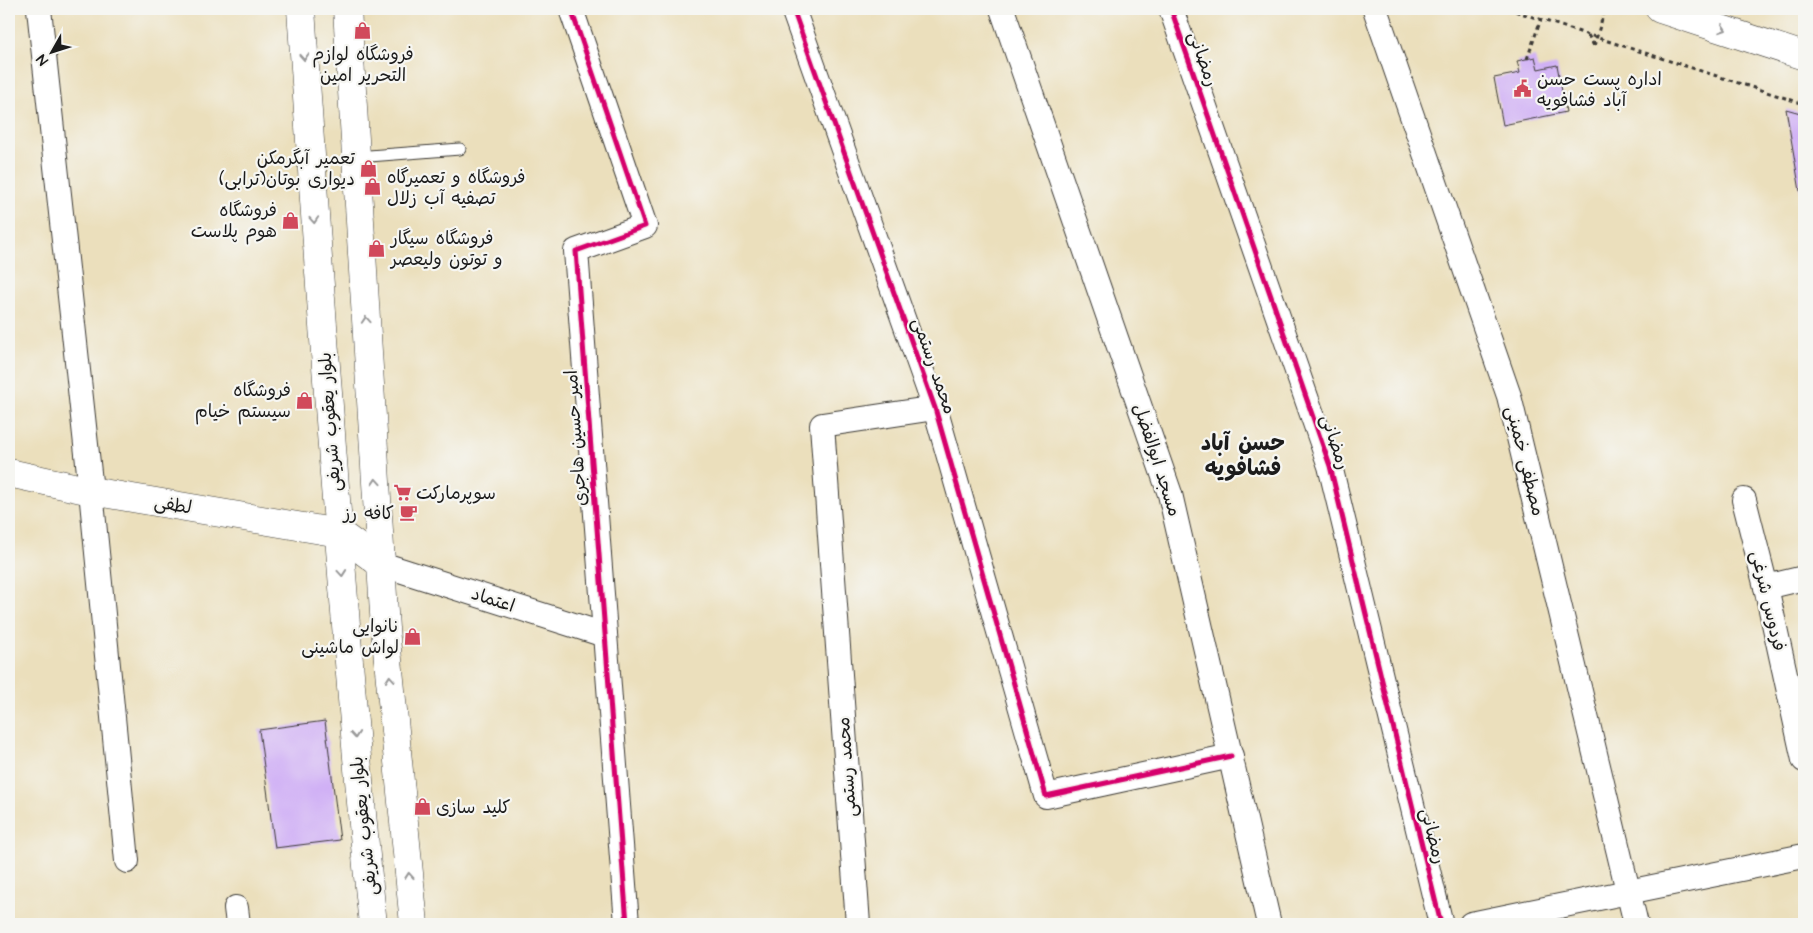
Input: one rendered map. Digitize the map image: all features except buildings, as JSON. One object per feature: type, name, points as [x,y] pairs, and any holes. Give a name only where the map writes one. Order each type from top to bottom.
[{"type":"main road","name":"بلوار یعقوب شریفی","points":[[301,9],[312,185],[339,533],[362,821],[374,924]]},
{"type":"main road","points":[[347,9],[386,639],[414,924]]},
{"type":"main road","points":[[1660,9],[1804,56]]},
{"type":"main road","name":"لطفی","points":[[9,473],[91,491],[339,533]]},
{"type":"main road","points":[[339,533],[381,564]]},
{"type":"street","points":[[39,9],[91,491],[127,861]]},
{"type":"street","name":"امیر حسین هاجری","points":[[571,9],[645,226],[576,251],[628,924]]},
{"type":"street","name":"محمد رستمی","points":[[793,9],[935,408],[1046,796],[1231,756]]},
{"type":"street","name":"مسجد ابوالفضل","points":[[1002,9],[1170,494],[1270,924]]},
{"type":"street","name":"رمضانی","points":[[1171,9],[1330,466],[1441,924]]},
{"type":"street","name":"مصطفی خمینی","points":[[1375,9],[1509,396],[1636,924]]},
{"type":"street","name":"محمد رستمی","points":[[858,924],[822,425],[935,408]]},
{"type":"street","name":"فردوس شرغی","points":[[1744,500],[1766,587],[1804,760]]},
{"type":"street","name":"اعتماد","points":[[381,564],[605,635]]},
{"type":"street","points":[[1766,587],[1804,578]]},
{"type":"street","points":[[1471,924],[1804,856]]},
{"type":"lane","points":[[356,157],[460,149]]},
{"type":"path","points":[[1508,9],[1804,104]]},
{"type":"path","points":[[1587,35],[1594,46],[1605,9]]},
{"type":"path","points":[[1527,59],[1541,20]]},
{"type":"cycle path","points":[[571,9],[645,226],[576,251],[627,924]]},
{"type":"cycle path","points":[[793,9],[935,408],[1046,796],[1231,756]]},
{"type":"cycle path","points":[[1171,9],[1330,466],[1441,924]]},
{"type":"place","name":"فروشگاه لوازم التحریر امین","points":[[363,31]]},
{"type":"place","name":"اداره پست حسن آباد فشافویه","points":[[1523,89]]},
{"type":"place","name":"تعمیر آبگرمکن دیواری بوتان(ترابی)","points":[[369,168]]},
{"type":"place","name":"فروشگاه و تعمیرگاه تصفیه آب زلال","points":[[373,187]]},
{"type":"place","name":"فروشگاه هوم پلاست","points":[[291,220]]},
{"type":"place","name":"فروشگاه سیگار و توتون ولیعصر","points":[[377,248]]},
{"type":"place","name":"فروشگاه سیستم خیام","points":[[305,400]]},
{"type":"place","name":"سوپرمارکت","points":[[402,493]]},
{"type":"place","name":"کافه رز","points":[[408,513]]},
{"type":"place","name":"نانوایی لواش ماشینی","points":[[413,636]]},
{"type":"place","name":"کلید سازی","points":[[422,807]]},
{"type":"district","name":"حسن آباد فشافویه","points":[[1243,456]]}]
